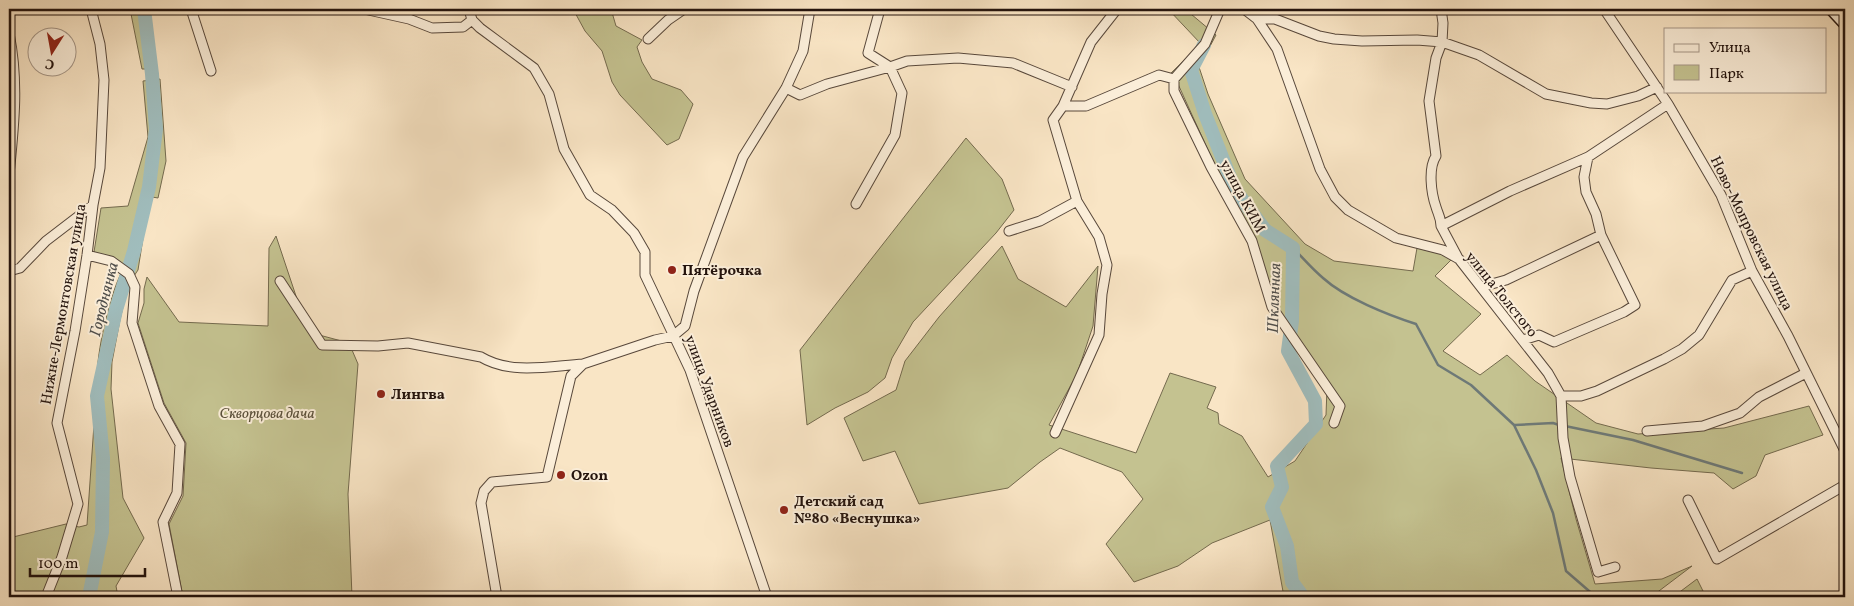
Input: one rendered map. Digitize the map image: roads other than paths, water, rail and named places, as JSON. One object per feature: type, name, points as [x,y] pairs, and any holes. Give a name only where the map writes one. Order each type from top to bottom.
[{"type":"main road","points":[[1832,9],[1845,23]]},
{"type":"street","name":"Нижне-Лермонтовская улица","points":[[46,597],[62,557],[78,504],[57,423],[87,255],[100,168],[104,80],[100,44],[91,9]]},
{"type":"street","points":[[191,9],[211,71]]},
{"type":"street","points":[[364,9],[409,19],[432,28],[463,27],[472,20]]},
{"type":"street","points":[[400,9],[409,19]]},
{"type":"street","points":[[280,281],[322,345],[378,346],[408,343],[482,357],[510,368],[583,364],[673,336],[645,275],[645,252],[634,234],[612,210],[590,195],[564,149],[549,94],[534,68],[472,20],[469,9]]},
{"type":"street","points":[[648,39],[668,20],[684,9]]},
{"type":"street","name":"улица Ударников","points":[[767,597],[707,417],[690,370],[673,336],[685,326],[694,291],[744,157],[786,88],[803,51],[810,9]]},
{"type":"street","points":[[856,204],[895,135],[902,93],[890,68],[868,53],[880,9]]},
{"type":"street","points":[[1056,433],[1099,335],[1102,294],[1107,265],[1099,237],[1077,201],[1053,120],[1064,106],[1091,42],[1116,9]]},
{"type":"street","points":[[1064,106],[1086,106],[1159,75],[1174,79],[1205,44],[1220,9]]},
{"type":"street","name":"улица Толстого","points":[[1244,9],[1257,19],[1277,49],[1320,169],[1335,198],[1348,210],[1396,238],[1443,250],[1459,259],[1548,373],[1561,396],[1562,431],[1570,477],[1598,572],[1615,567]]},
{"type":"street","points":[[1441,9],[1443,23],[1442,42],[1436,58],[1429,101],[1436,156],[1432,162],[1433,191],[1441,226],[1459,259]]},
{"type":"street","name":"Ново-Мопровская улица","points":[[1604,9],[1668,104],[1721,195],[1752,271],[1788,336],[1845,451]]},
{"type":"street","points":[[1257,19],[1275,20],[1319,36],[1334,39],[1442,42],[1479,55],[1546,94],[1573,100],[1607,104],[1638,96],[1657,87]]},
{"type":"street","points":[[9,33],[14,59],[16,112],[9,175]]},
{"type":"street","points":[[786,88],[800,95],[827,84],[890,68],[907,61],[958,58],[1013,63],[1072,87]]},
{"type":"street","name":"улица КИМ","points":[[1174,79],[1174,91],[1211,167],[1252,240],[1272,308],[1324,380],[1340,406],[1334,423]]},
{"type":"street","points":[[1441,226],[1510,191],[1588,157],[1668,104]]},
{"type":"street","points":[[1523,340],[1539,335],[1554,342],[1624,312],[1635,305],[1601,235],[1596,214],[1586,192],[1584,177],[1588,157]]},
{"type":"street","points":[[1009,231],[1040,221],[1077,201]]},
{"type":"street","points":[[9,271],[20,268],[46,241],[93,205]]},
{"type":"street","points":[[1481,287],[1506,280],[1601,235]]},
{"type":"street","points":[[87,255],[111,261],[129,274],[135,287],[132,323],[158,406],[180,444],[177,493],[163,522],[178,597]]},
{"type":"street","points":[[1561,396],[1581,396],[1597,391],[1664,359],[1682,348],[1699,335],[1732,280],[1752,271]]},
{"type":"street","points":[[497,597],[481,502],[484,491],[492,482],[547,477],[571,376],[583,364]]},
{"type":"street","points":[[1646,431],[1703,426],[1740,413],[1759,397],[1806,373]]},
{"type":"street","points":[[1688,500],[1717,560],[1845,485]]},
{"type":"waterway","name":"Городнянка","points":[[89,597],[102,532],[103,458],[97,396],[116,310],[134,251],[149,187],[156,129],[144,9]]},
{"type":"waterway","name":"Шклянная","points":[[1204,45],[1191,70],[1205,114],[1235,190],[1265,230],[1293,248],[1292,321],[1288,351],[1315,401],[1316,424],[1277,466],[1282,487],[1272,507],[1287,546],[1292,582],[1303,597]]},
{"type":"waterway","points":[[1293,248],[1319,275],[1343,292],[1380,311],[1416,324],[1438,365],[1471,385],[1514,425],[1536,470],[1553,513],[1566,571],[1596,597]]},
{"type":"waterway","points":[[1515,425],[1553,423],[1559,425]]},
{"type":"waterway","points":[[1565,426],[1633,440],[1742,473]]},
{"type":"place","name":"Пятёрочка","points":[[672,270]]},
{"type":"place","name":"Лингва","points":[[381,394]]},
{"type":"place","name":"Ozon","points":[[561,475]]},
{"type":"place","name":"Детский сад №80 «Веснушка»","points":[[784,510]]},
{"type":"park label","name":"Скворцова дача","points":[[267,413]]}]
